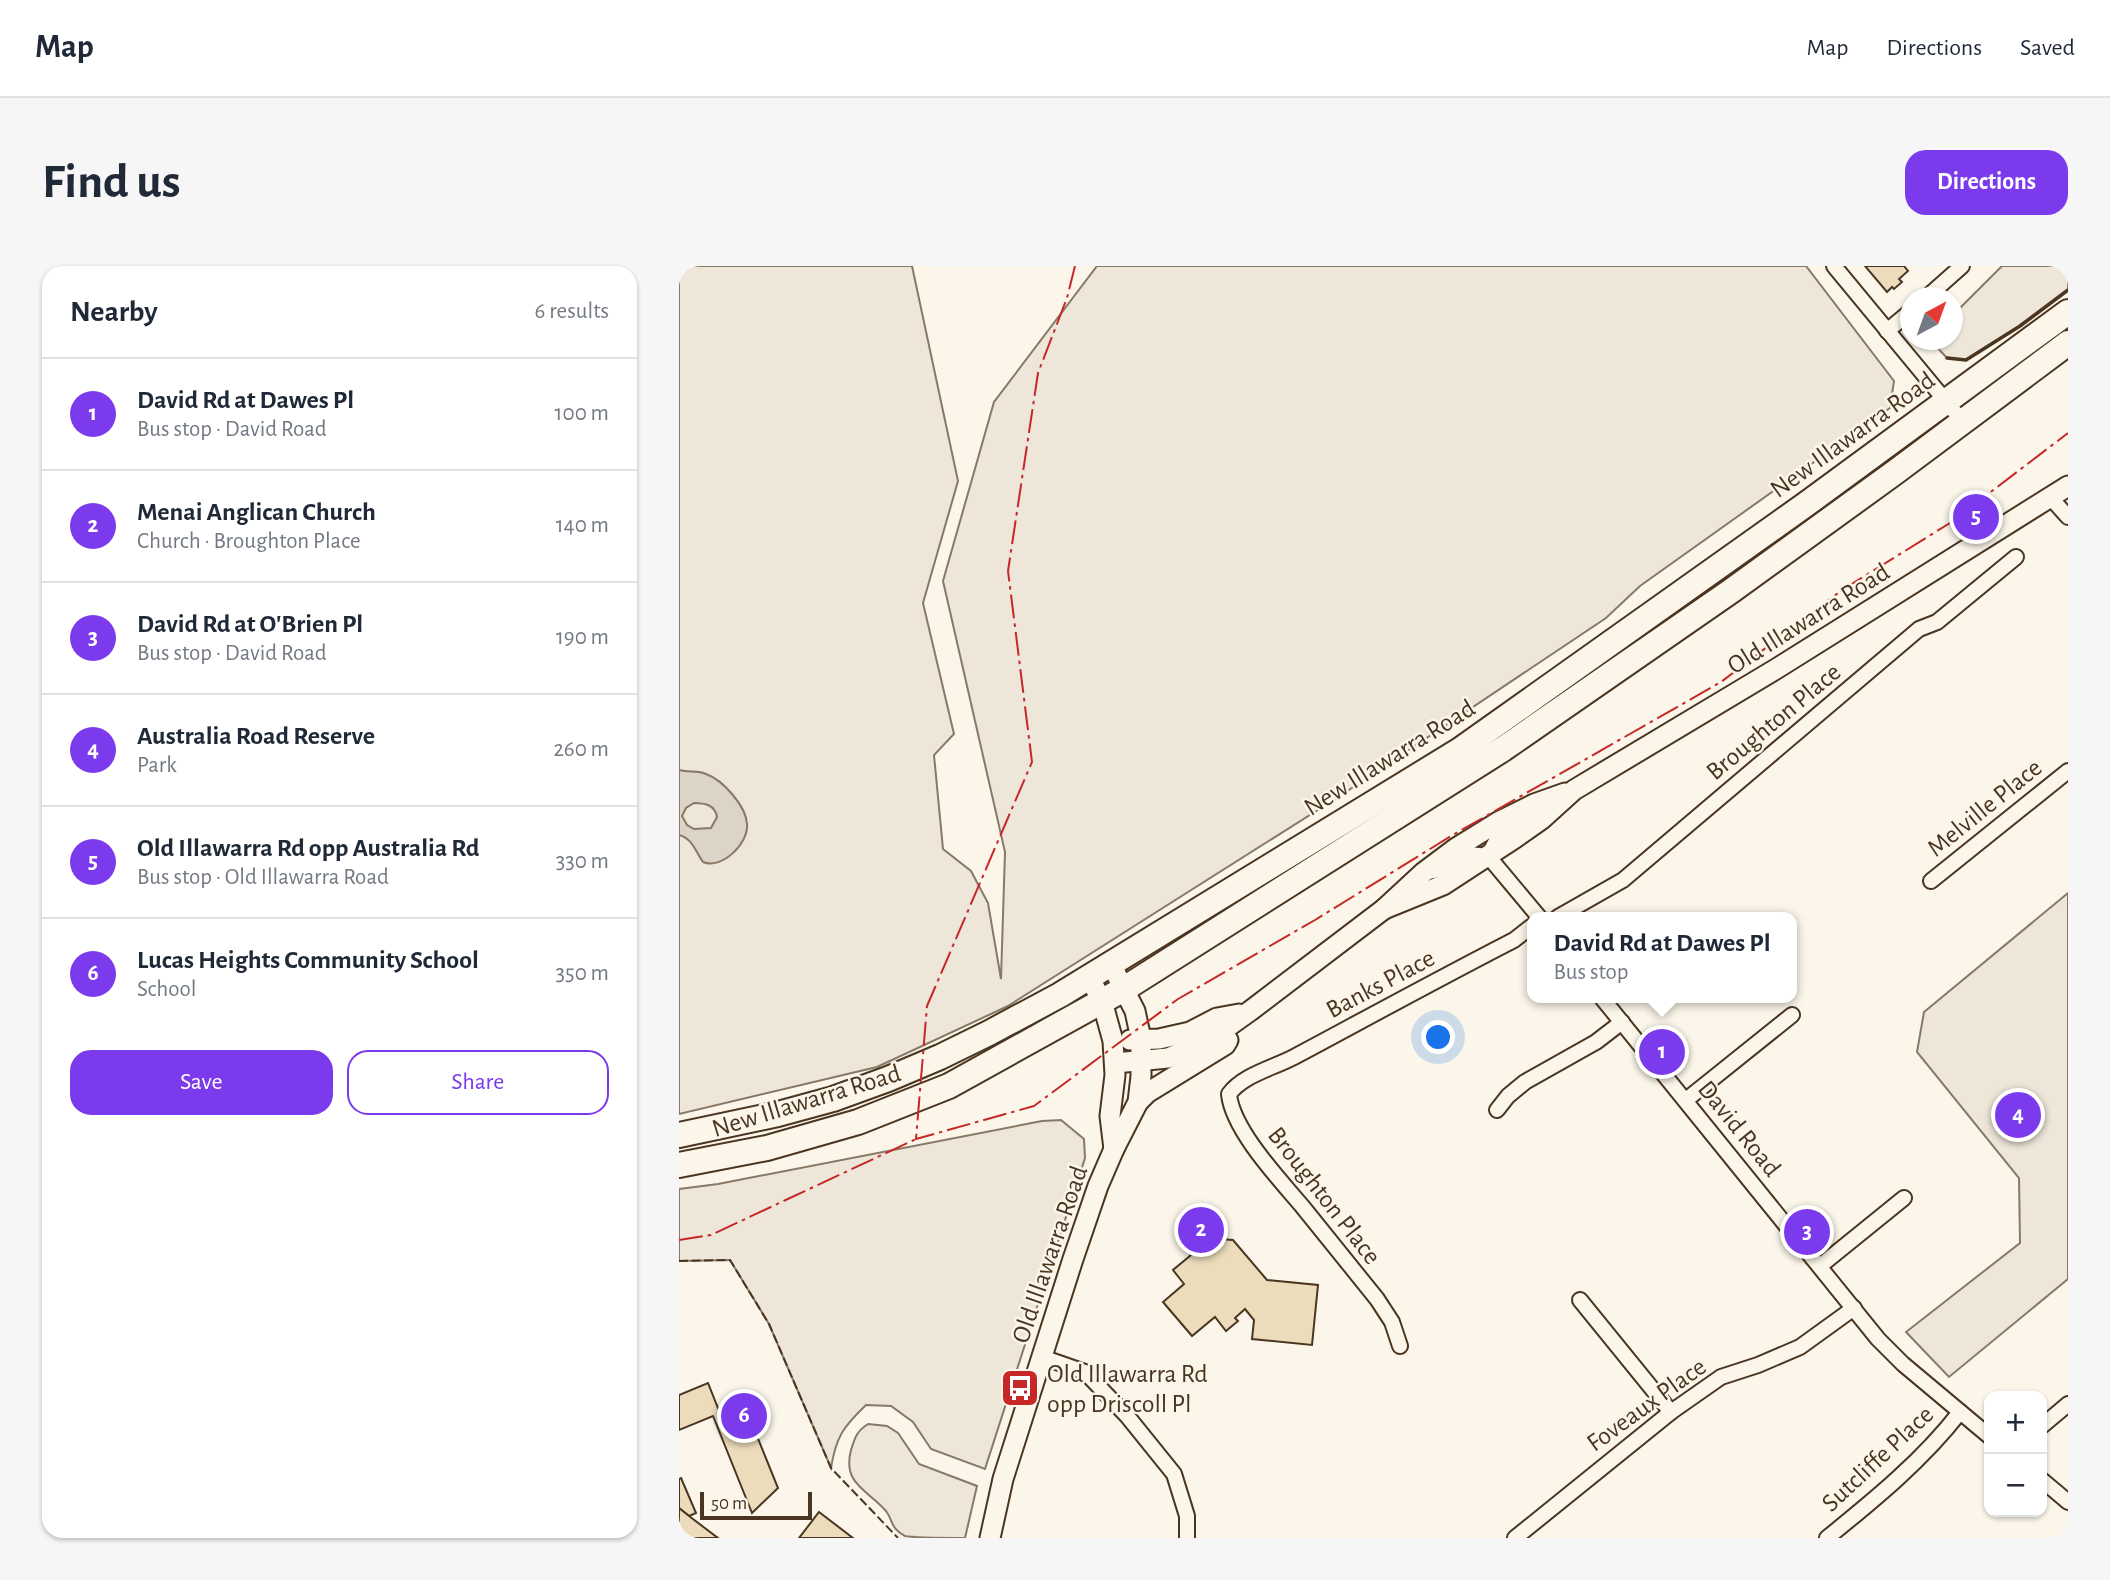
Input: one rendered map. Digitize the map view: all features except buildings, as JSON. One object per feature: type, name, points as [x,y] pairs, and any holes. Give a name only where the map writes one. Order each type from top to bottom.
[{"type":"highway","name":"New Illawarra Road","points":[[679,1135],[778,1114],[833,1099],[888,1079],[989,1033],[1111,964],[1460,750],[1676,598],[2068,312]]},
{"type":"highway","name":"New Illawarra Road","points":[[679,1166],[767,1149],[858,1122],[949,1086],[1113,995],[1503,750],[1742,583],[2068,343]]},
{"type":"street","points":[[1834,266],[1963,422]]},
{"type":"street","points":[[1938,287],[1962,266]]},
{"type":"street","points":[[1887,331],[1900,320]]},
{"type":"street","name":"Old Illawarra Road","points":[[1384,909],[1443,885],[1542,819],[1574,790],[1776,669],[2068,486]]},
{"type":"street","points":[[2050,497],[2068,517]]},
{"type":"street","name":"Broughton Place","points":[[1567,912],[1623,880],[1920,629],[1937,622],[2016,557]]},
{"type":"street","name":"Melville Place","points":[[1931,881],[2068,771]]},
{"type":"street","name":"Old Illawarra Road","points":[[1115,1063],[1168,1058],[1208,1041],[1384,909],[1456,848],[1534,804],[1574,790]]},
{"type":"street","points":[[1488,856],[1496,838],[1523,818],[1534,804]]},
{"type":"street","points":[[1425,873],[1445,869],[1469,854],[1488,856],[1535,912]]},
{"type":"street","name":"Banks Place","points":[[1247,1079],[1514,940],[1527,930]]},
{"type":"street","name":"Old Illawarra Road","points":[[1111,964],[1115,1075],[1110,1116],[1114,1149]]},
{"type":"street","name":"Old Illawarra Road","points":[[1089,977],[1135,1011],[1141,1039],[1138,1102]]},
{"type":"street","name":"David Road","points":[[1606,1003],[1878,1339],[1903,1364],[1984,1432]]},
{"type":"street","name":"Old Illawarra Road","points":[[1113,1041],[1159,1039],[1190,1032],[1217,1018],[1250,1011]]},
{"type":"street","name":"Old Illawarra Road","points":[[989,1538],[1003,1479],[1042,1357],[1098,1186],[1114,1149],[1138,1102],[1147,1093],[1225,1045],[1250,1011]]},
{"type":"street","points":[[1686,1100],[1792,1015]]},
{"type":"street","points":[[1497,1110],[1508,1096],[1525,1082],[1596,1042],[1622,1022]]},
{"type":"street","name":"Broughton Place","points":[[1247,1079],[1229,1094],[1230,1103],[1241,1127],[1377,1299],[1392,1322],[1399,1346]]},
{"type":"street","points":[[1820,1266],[1903,1198]]},
{"type":"street","points":[[1580,1300],[1671,1412]]},
{"type":"street","name":"Foveaux Place","points":[[1515,1538],[1671,1412],[1721,1377],[1759,1365],[1800,1347],[1854,1308]]},
{"type":"street","points":[[1042,1357],[1085,1372],[1136,1426],[1174,1474],[1187,1516],[1187,1538]]},
{"type":"street","points":[[2047,1422],[2068,1404]]},
{"type":"street","name":"Sutcliffe Place","points":[[1827,1538],[1846,1532],[1947,1429],[1960,1412]]},
{"type":"street","points":[[2047,1484],[2068,1502]]},
{"type":"shaded area","points":[[679,266],[912,266],[958,481],[923,603],[954,734],[934,755],[943,849],[971,871],[988,903],[1001,979],[1005,852],[943,581],[994,402],[1097,266],[1806,266],[1894,381],[1890,408],[1640,586],[1606,618],[1343,794],[1008,1006],[877,1067],[679,1114]]},
{"type":"shaded area","points":[[2002,266],[2068,266],[2068,290],[2020,326],[1966,360],[1947,358],[1940,350],[1963,350],[1963,305]]},
{"type":"shaded area","points":[[679,770],[713,777],[733,794],[746,817],[744,839],[733,853],[718,862],[703,862],[691,842],[679,835]],"holes":[[[698,803],[709,806],[716,813],[717,817],[711,828],[694,829],[687,825],[682,816],[686,808]]]},
{"type":"shaded area","points":[[2068,893],[2068,1279],[1949,1377],[1906,1332],[2020,1243],[2019,1178],[1917,1052],[1924,1012]]},
{"type":"shaded area","points":[[1061,1120],[1084,1139],[1085,1158],[985,1469],[931,1449],[913,1422],[891,1406],[866,1405],[842,1433],[835,1448],[831,1468],[769,1324],[730,1260],[679,1261],[679,1189],[718,1184],[1042,1121]]},
{"type":"shaded area","points":[[868,1424],[887,1426],[898,1433],[919,1464],[977,1486],[965,1538],[905,1536],[895,1527],[886,1511],[858,1485],[853,1479],[849,1462],[855,1438]]},
{"type":"fence","points":[[679,1261],[730,1260],[769,1324],[831,1468],[898,1538]]},
{"type":"wall","points":[[1947,358],[1966,360],[2020,326],[2068,290]]},
{"type":"power","points":[[1075,266],[1067,298],[1038,373],[1008,571],[1032,762],[927,1006],[916,1139],[1034,1106],[1178,999],[1315,920],[1451,836],[1721,682],[1842,590],[1950,523],[2068,433]]},
{"type":"power","points":[[679,1240],[711,1235],[916,1139]]},
{"type":"place","name":"Old Illawarra Rd opp Australia Rd","points":[[1976,517]]},
{"type":"place","name":"David Rd at Dawes Pl","points":[[1662,1052]]},
{"type":"place","name":"Australia Road Reserve","points":[[2018,1115]]},
{"type":"place","name":"Menai Anglican Church","points":[[1201,1230]]},
{"type":"place","name":"David Rd at O'Brien Pl","points":[[1807,1232]]},
{"type":"place","name":"Old Illawarra Rd opp Driscoll Pl","points":[[1020,1388]]},
{"type":"place","name":"Lucas Heights Community School","points":[[744,1416]]}]
